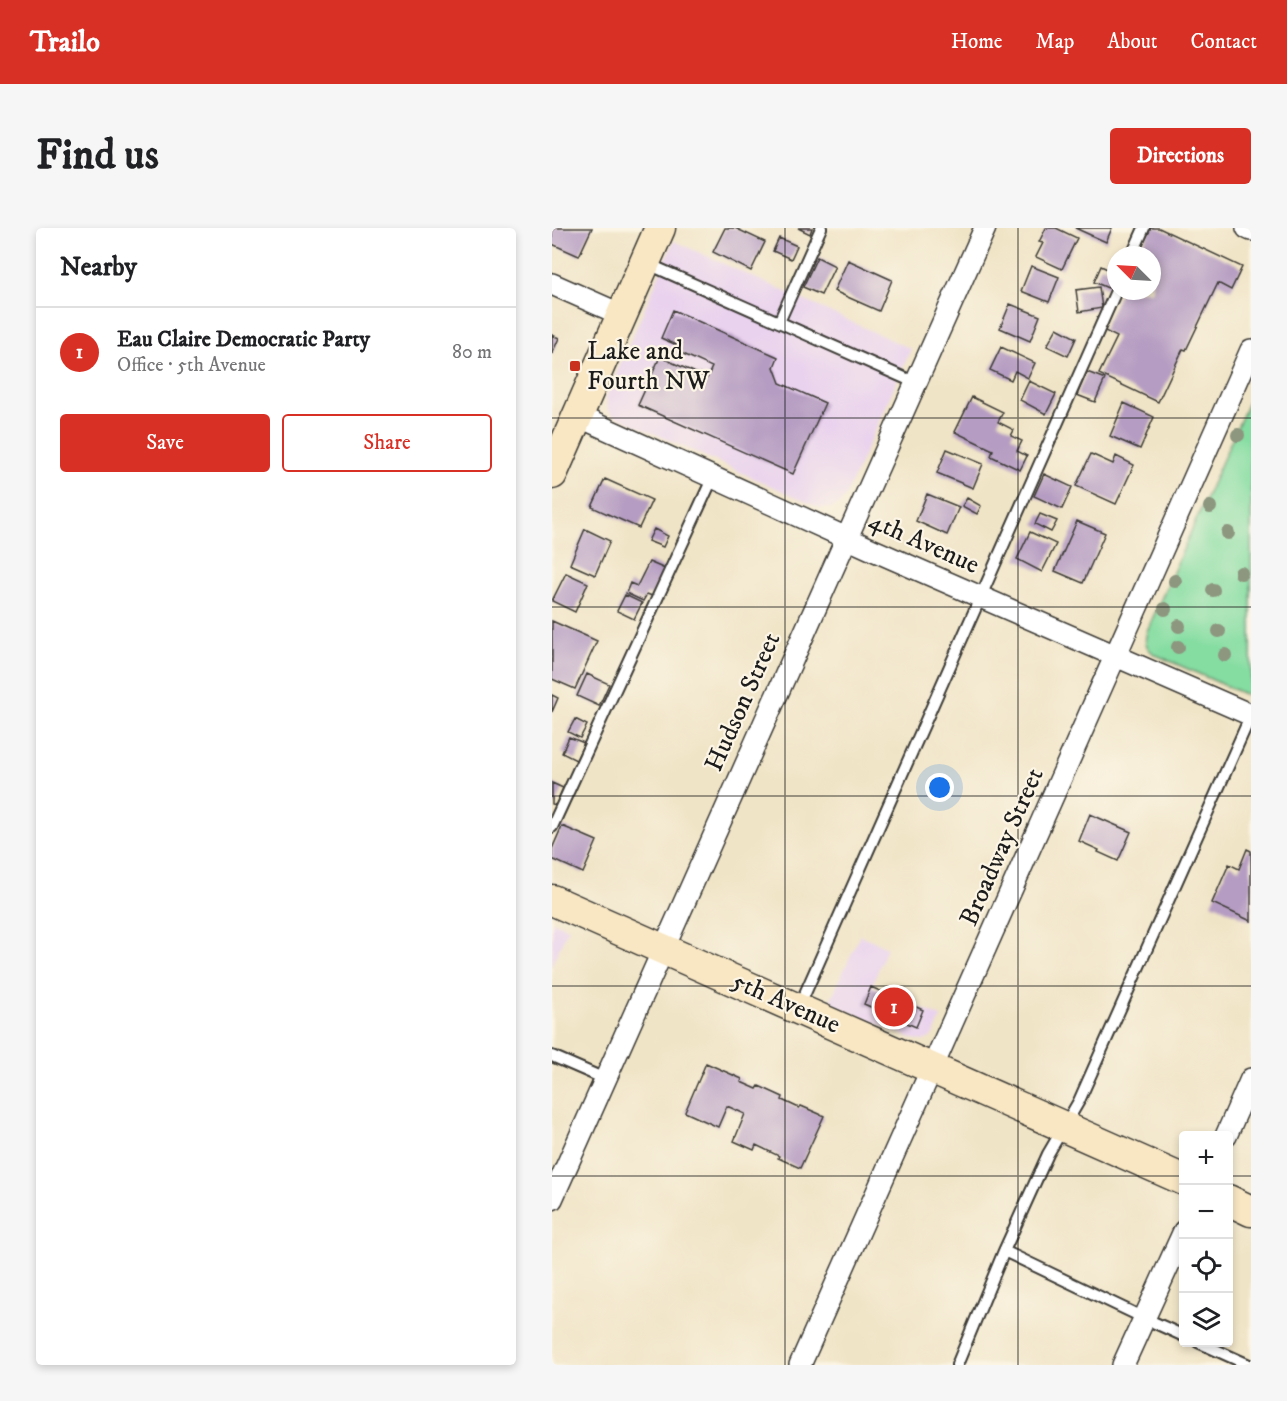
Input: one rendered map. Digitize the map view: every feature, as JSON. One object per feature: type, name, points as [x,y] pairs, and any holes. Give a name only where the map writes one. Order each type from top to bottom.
[{"type":"main road","points":[[552,474],[660,228]]},
{"type":"main road","name":"5th Avenue","points":[[552,900],[1179,1178]]},
{"type":"main road","points":[[1233,1202],[1251,1210]]},
{"type":"street","name":"Hudson Street","points":[[552,1199],[985,228]]},
{"type":"street","points":[[1247,228],[1251,230]]},
{"type":"street","points":[[552,284],[622,315]]},
{"type":"street","name":"Broadway Street","points":[[801,1365],[1251,350]]},
{"type":"street","name":"4th Avenue","points":[[578,416],[846,538],[1251,715]]},
{"type":"street","points":[[1228,1131],[1251,1079]]},
{"type":"street","points":[[1123,1365],[1180,1239]]},
{"type":"lane","points":[[779,322],[821,228]]},
{"type":"lane","points":[[1136,246],[1144,228]]},
{"type":"lane","points":[[645,263],[916,383]]},
{"type":"lane","points":[[799,1008],[1112,300]]},
{"type":"lane","points":[[552,827],[713,477]]},
{"type":"lane","points":[[957,1365],[1004,1251],[1048,1154],[1084,1090],[1251,715]]},
{"type":"lane","points":[[552,1056],[605,1079]]},
{"type":"lane","points":[[1004,1251],[1179,1334]]},
{"type":"lane","points":[[1209,1347],[1249,1365]]},
{"type":"shaded area","points":[[674,241],[911,349],[840,504],[832,508],[820,508],[613,415],[608,410],[606,397]]},
{"type":"shaded area","points":[[552,921],[568,928],[552,966]]},
{"type":"shaded area","points":[[860,935],[887,947],[872,986],[941,1017],[930,1038],[923,1041],[913,1039],[829,1003]]},
{"type":"green space","points":[[1251,396],[1251,697],[1154,654],[1146,641],[1147,631]]},
{"type":"building","points":[[554,228],[592,228],[579,256],[552,244]]},
{"type":"building","points":[[725,228],[735,228],[765,242],[751,271],[713,252]]},
{"type":"building","points":[[798,228],[812,228],[810,234]]},
{"type":"building","points":[[1046,228],[1056,228],[1077,238],[1062,269],[1036,257],[1043,243],[1039,242]]},
{"type":"building","points":[[1075,228],[1112,228],[1106,242]]},
{"type":"building","points":[[1151,228],[1159,228],[1242,267],[1231,290],[1218,283],[1158,402],[1099,374],[1117,337],[1103,330],[1117,300],[1161,300],[1161,246],[1142,246]]},
{"type":"building","points":[[779,238],[797,246],[791,259],[773,251]]},
{"type":"building","points":[[817,257],[835,266],[821,295],[803,287]]},
{"type":"building","points":[[848,260],[892,280],[879,311],[834,291]]},
{"type":"building","points":[[1031,266],[1059,277],[1049,302],[1021,291]]},
{"type":"building","points":[[1101,266],[1107,269],[1107,288],[1094,282]]},
{"type":"building","points":[[1099,287],[1102,308],[1079,312],[1076,290]]},
{"type":"building","points":[[1010,304],[1040,316],[1030,341],[1000,328]]},
{"type":"building","points":[[673,310],[778,357],[774,367],[780,383],[825,403],[793,474],[638,405],[660,357],[707,378],[712,367],[679,352],[681,347],[661,338]]},
{"type":"building","points":[[1057,328],[1076,338],[1068,356],[1047,346]]},
{"type":"building","points":[[552,335],[559,338],[552,354]]},
{"type":"building","points":[[1001,347],[1035,363],[1028,378],[1015,371],[1011,380],[990,370]]},
{"type":"building","points":[[1087,372],[1105,379],[1095,402],[1077,395]]},
{"type":"building","points":[[1029,381],[1056,394],[1046,414],[1020,400]]},
{"type":"building","points":[[972,397],[1003,412],[998,422],[1014,430],[1011,436],[1022,441],[1017,451],[1027,456],[1020,470],[991,456],[993,450],[955,432]]},
{"type":"building","points":[[1124,403],[1154,417],[1140,449],[1110,436]]},
{"type":"building","points":[[947,449],[983,464],[973,488],[937,473]]},
{"type":"building","points":[[1091,454],[1113,464],[1116,456],[1134,465],[1116,504],[1076,486]]},
{"type":"building","points":[[1044,474],[1072,487],[1062,509],[1034,496]]},
{"type":"building","points":[[605,479],[652,500],[639,528],[592,507]]},
{"type":"building","points":[[927,494],[959,507],[947,535],[916,521]]},
{"type":"building","points":[[967,498],[981,506],[977,514],[962,506]]},
{"type":"building","points":[[1040,514],[1057,521],[1051,532],[1035,524]]},
{"type":"building","points":[[1077,521],[1105,533],[1083,583],[1055,571]]},
{"type":"building","points":[[585,529],[610,541],[595,575],[570,564]]},
{"type":"building","points":[[654,529],[668,536],[663,547],[648,541]]},
{"type":"building","points":[[1030,532],[1056,544],[1042,572],[1017,559]]},
{"type":"building","points":[[649,562],[665,569],[652,596],[647,594],[643,601],[626,593],[630,583],[637,586]]},
{"type":"building","points":[[566,573],[588,583],[575,612],[552,601]]},
{"type":"building","points":[[625,595],[642,603],[634,619],[617,611]]},
{"type":"building","points":[[552,621],[597,641],[575,689],[552,679]]},
{"type":"building","points":[[587,674],[609,684],[599,706],[577,696]]},
{"type":"building","points":[[552,695],[558,698],[552,712]]},
{"type":"building","points":[[575,719],[587,725],[580,738],[568,732]]},
{"type":"building","points":[[569,737],[584,743],[576,760],[562,753]]},
{"type":"building","points":[[552,783],[563,788],[556,805],[552,804]]},
{"type":"building","points":[[1090,814],[1131,832],[1118,861],[1079,841]]},
{"type":"building","points":[[562,826],[597,841],[583,873],[552,859],[552,849]]},
{"type":"building","points":[[1247,849],[1251,851],[1251,921],[1212,903],[1229,864],[1239,869]]},
{"type":"building","points":[[871,987],[923,1010],[916,1027],[864,1004]]},
{"type":"building","points":[[706,1063],[742,1079],[741,1082],[757,1089],[759,1086],[783,1097],[782,1100],[799,1108],[801,1106],[824,1116],[800,1168],[756,1145],[754,1150],[734,1141],[745,1114],[727,1106],[718,1127],[685,1112]]},
{"type":"place","name":"Lake and Fourth NW","points":[[575,366]]},
{"type":"place","name":"Eau Claire Democratic Party","points":[[894,1007]]}]
